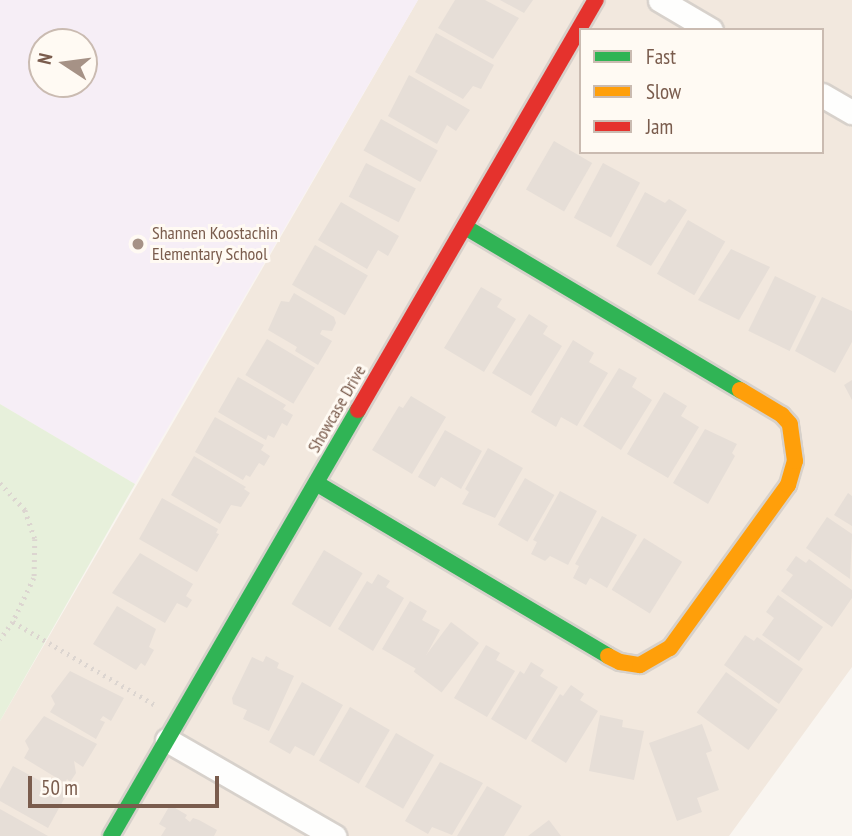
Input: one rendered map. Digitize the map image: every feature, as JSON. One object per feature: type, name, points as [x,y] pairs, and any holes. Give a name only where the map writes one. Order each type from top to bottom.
[{"type":"street","name":"Showcase Drive","points":[[580,28],[596,0]]},
{"type":"street","points":[[660,0],[708,28]]},
{"type":"street","name":"Showcase Drive","points":[[111,836],[579,29]]},
{"type":"street","points":[[824,96],[852,113]]},
{"type":"street","points":[[316,483],[600,652],[620,662],[640,665],[670,648],[788,485],[795,461],[794,441],[790,425],[782,415],[465,226]]},
{"type":"street","points":[[167,740],[334,836]]},
{"type":"path","points":[[0,483],[25,510],[35,539],[34,578],[13,622],[0,640]]},
{"type":"path","points":[[13,622],[156,705]]},
{"type":"shaded area","name":"Shannen Koostachin Elementary School","points":[[0,0],[418,0],[135,484],[0,404]]},
{"type":"shaded area","points":[[418,0],[852,0],[852,667],[729,836],[0,836],[0,721]]},
{"type":"green space","points":[[0,404],[135,484],[0,721]]},
{"type":"building","points":[[455,0],[485,0],[519,18],[493,59],[438,28]]},
{"type":"building","points":[[500,0],[533,0],[524,13]]},
{"type":"building","points":[[436,33],[494,65],[481,89],[473,86],[463,99],[415,72]]},
{"type":"building","points":[[409,75],[470,110],[456,131],[447,125],[437,144],[388,116]]},
{"type":"building","points":[[381,119],[438,151],[420,182],[364,150]]},
{"type":"building","points":[[554,141],[592,163],[564,211],[526,189]]},
{"type":"building","points":[[366,163],[416,188],[399,222],[349,197]]},
{"type":"building","points":[[603,163],[640,183],[611,237],[574,218]]},
{"type":"building","points":[[645,192],[665,203],[669,199],[687,210],[651,266],[616,246]]},
{"type":"building","points":[[341,202],[399,236],[388,256],[378,250],[367,269],[318,240]]},
{"type":"building","points":[[688,220],[725,242],[694,295],[657,274]]},
{"type":"building","points":[[315,245],[368,276],[345,315],[292,285]]},
{"type":"building","points":[[731,249],[770,267],[739,320],[698,300]]},
{"type":"building","points":[[775,276],[816,296],[790,351],[748,331]]},
{"type":"building","points":[[481,287],[502,299],[497,307],[516,319],[484,372],[444,348]]},
{"type":"building","points":[[294,293],[334,317],[336,323],[332,331],[322,330],[320,334],[332,341],[318,365],[295,351],[297,347],[268,330],[281,301],[289,302]]},
{"type":"building","points":[[822,297],[852,311],[852,342],[835,373],[795,351]]},
{"type":"building","points":[[529,314],[548,326],[543,334],[562,346],[531,396],[492,373]]},
{"type":"building","points":[[267,339],[315,368],[293,404],[245,375]]},
{"type":"building","points":[[573,340],[594,353],[589,362],[608,373],[577,426],[561,417],[556,427],[531,412]]},
{"type":"building","points":[[619,368],[637,378],[632,387],[652,400],[621,450],[583,426]]},
{"type":"building","points":[[238,377],[286,405],[283,409],[293,415],[287,426],[282,423],[274,438],[268,435],[266,440],[218,412]]},
{"type":"building","points":[[852,380],[852,400],[844,385]]},
{"type":"building","points":[[664,392],[687,406],[681,416],[699,427],[668,478],[627,454]]},
{"type":"building","points":[[411,396],[446,417],[412,474],[372,450],[399,406],[403,408]]},
{"type":"building","points":[[215,417],[264,445],[261,450],[270,456],[264,466],[259,463],[250,477],[246,475],[243,480],[195,452]]},
{"type":"building","points":[[705,429],[737,444],[732,453],[735,456],[708,504],[673,483]]},
{"type":"building","points":[[445,430],[482,451],[461,489],[441,477],[435,487],[418,477]]},
{"type":"building","points":[[488,448],[523,468],[495,518],[462,504],[469,492],[465,489]]},
{"type":"building","points":[[194,456],[246,487],[244,489],[250,493],[241,507],[231,505],[220,524],[171,495]]},
{"type":"building","points":[[525,478],[554,495],[527,542],[498,525]]},
{"type":"building","points":[[560,491],[597,511],[568,565],[550,556],[545,561],[531,554],[537,542],[533,540]]},
{"type":"building","points":[[848,493],[852,496],[852,526],[834,515]]},
{"type":"building","points":[[162,498],[218,529],[216,533],[219,534],[197,572],[139,539]]},
{"type":"building","points":[[602,516],[637,535],[607,588],[590,578],[586,585],[573,578],[579,566],[575,564]]},
{"type":"building","points":[[827,517],[852,534],[850,579],[806,548]]},
{"type":"building","points":[[644,538],[682,562],[650,614],[612,590]]},
{"type":"building","points":[[324,550],[363,573],[330,627],[292,604]]},
{"type":"building","points":[[140,553],[193,584],[186,596],[192,600],[187,608],[177,603],[165,623],[112,593]]},
{"type":"building","points":[[796,556],[806,563],[809,559],[852,590],[852,598],[832,627],[781,591],[793,575],[786,570]]},
{"type":"building","points":[[378,574],[390,581],[386,587],[404,598],[373,651],[338,629],[367,581],[372,584]]},
{"type":"building","points":[[778,595],[823,627],[799,661],[762,635],[774,618],[766,612]]},
{"type":"building","points":[[410,601],[427,611],[422,620],[440,630],[418,670],[382,649]]},
{"type":"building","points":[[117,606],[156,629],[149,647],[154,650],[145,666],[141,663],[136,670],[93,644]]},
{"type":"building","points":[[451,622],[479,643],[442,693],[414,672]]},
{"type":"building","points":[[745,635],[754,641],[757,637],[803,669],[779,704],[724,665]]},
{"type":"building","points":[[486,645],[500,653],[496,660],[515,671],[487,717],[454,698]]},
{"type":"building","points":[[266,656],[279,663],[277,668],[294,676],[269,731],[243,719],[247,710],[233,704],[232,698],[252,657],[263,662]]},
{"type":"building","points":[[531,662],[544,670],[540,676],[558,687],[526,740],[491,719],[520,671],[524,674]]},
{"type":"building","points":[[70,671],[124,698],[111,721],[103,716],[100,720],[105,722],[96,739],[50,712],[55,704],[51,696]]},
{"type":"building","points":[[726,672],[778,710],[748,750],[697,712]]},
{"type":"building","points":[[302,682],[343,705],[314,756],[295,746],[290,754],[269,742]]},
{"type":"building","points":[[571,685],[584,694],[580,700],[598,711],[566,763],[531,741],[560,694],[563,696]]},
{"type":"building","points":[[350,707],[390,730],[359,784],[319,761]]},
{"type":"building","points":[[600,715],[623,720],[622,727],[644,731],[634,780],[589,771]]},
{"type":"building","points":[[44,716],[97,744],[83,767],[74,761],[76,773],[70,782],[67,779],[65,783],[24,758],[29,749],[25,741]]},
{"type":"building","points":[[702,724],[712,751],[706,753],[719,790],[697,798],[702,812],[677,821],[649,743]]},
{"type":"building","points":[[396,733],[434,755],[403,809],[365,787]]},
{"type":"building","points":[[440,762],[483,783],[452,835],[432,827],[428,834],[405,821]]},
{"type":"building","points":[[13,766],[44,783],[47,778],[69,790],[48,828],[0,801],[0,789]]},
{"type":"building","points":[[487,786],[522,806],[504,836],[457,836]]},
{"type":"building","points":[[170,805],[187,815],[185,818],[190,822],[193,818],[217,830],[214,836],[161,836],[166,828],[159,824]]},
{"type":"building","points":[[0,809],[48,836],[0,836]]},
{"type":"building","points":[[549,820],[561,836],[528,836]]},
{"type":"traffic: fast","points":[[465,227],[740,390]]},
{"type":"traffic: fast","points":[[111,836],[358,410]]},
{"type":"traffic: fast","points":[[316,483],[608,656]]},
{"type":"traffic: slow","points":[[608,656],[620,662],[640,665],[670,648],[788,485],[795,461],[790,424],[782,415],[740,390]]},
{"type":"traffic: jam","points":[[580,28],[596,0]]},
{"type":"traffic: jam","points":[[358,410],[579,29]]},
{"type":"place","name":"Shannen Koostachin Elementary School","points":[[138,244]]}]
